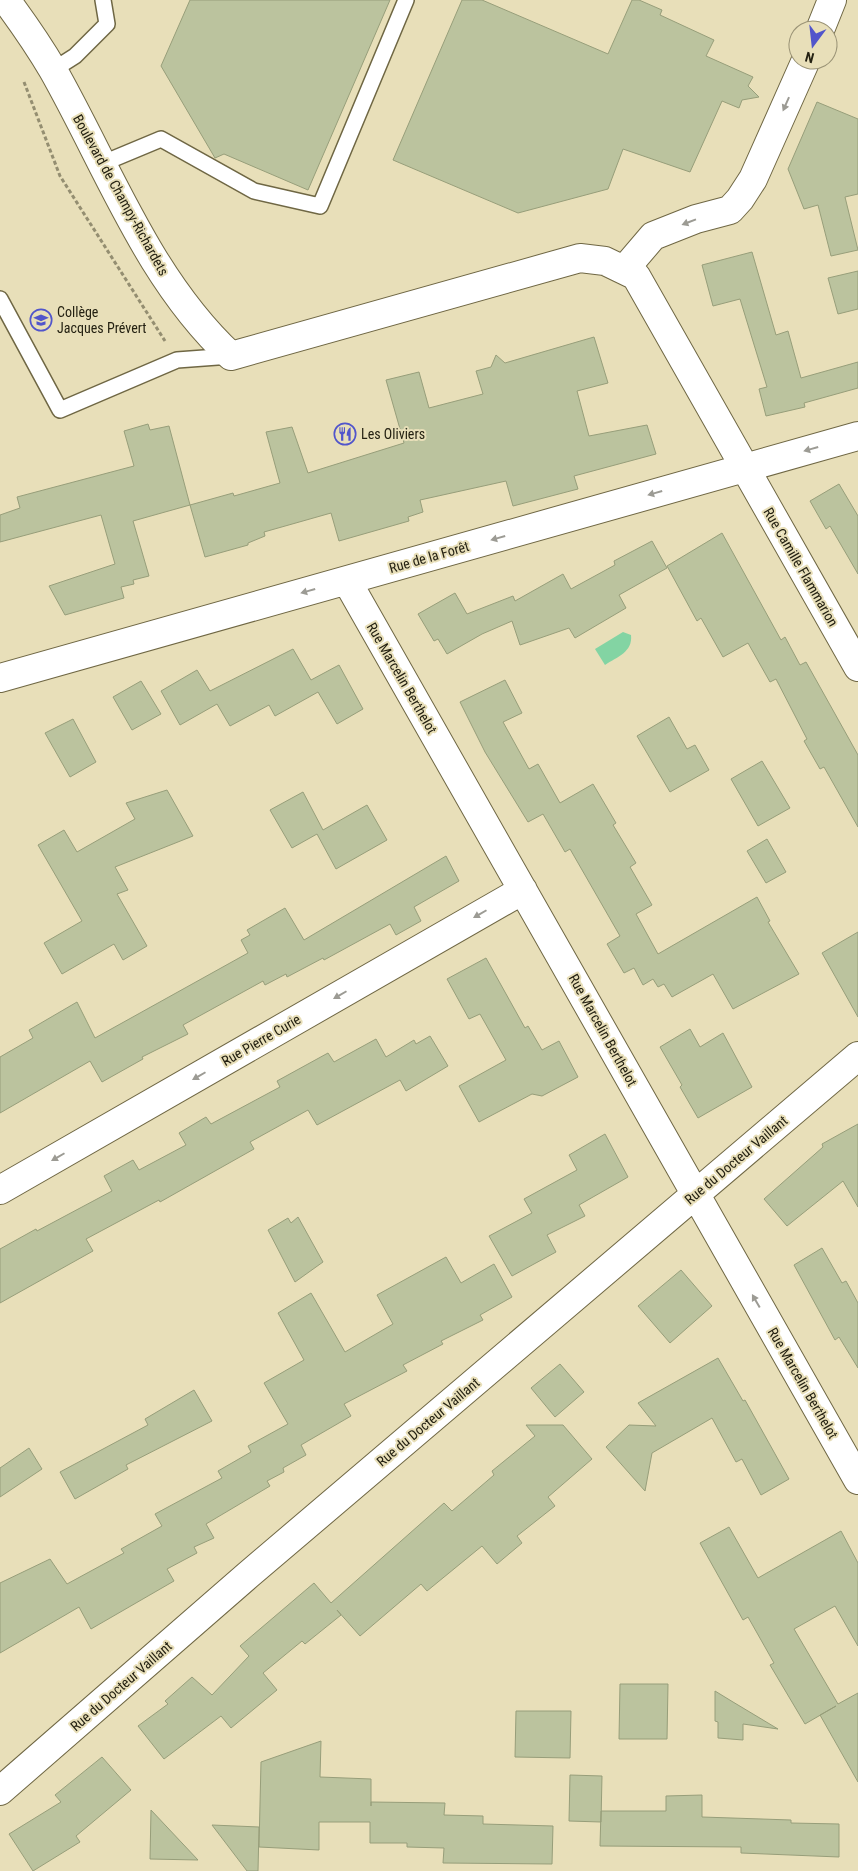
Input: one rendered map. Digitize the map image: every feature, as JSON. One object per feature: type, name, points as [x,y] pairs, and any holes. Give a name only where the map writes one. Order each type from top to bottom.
[{"type":"street","name":"Boulevard de Champy-Richardets","points":[[6,0],[53,70],[101,164],[176,293],[204,331],[231,356]]},
{"type":"street","points":[[824,20],[832,0]]},
{"type":"street","points":[[624,270],[653,236],[696,219],[730,210],[740,199],[753,179],[802,70]]},
{"type":"street","name":"Rue Camille Flammarion","points":[[231,356],[580,258],[605,261],[624,270],[636,276],[858,667]]},
{"type":"street","name":"Rue de la Forêt","points":[[0,678],[858,436]]},
{"type":"street","name":"Rue Marcelin Berthelot","points":[[347,581],[858,1480]]},
{"type":"street","name":"Rue Pierre Curie","points":[[0,1190],[523,890]]},
{"type":"street","name":"Rue du Docteur Vaillant","points":[[0,1790],[248,1575],[858,1056]]},
{"type":"lane","points":[[53,70],[75,56],[107,24],[103,0]]},
{"type":"lane","points":[[101,164],[161,139],[254,191],[320,206],[406,0]]},
{"type":"lane","points":[[0,299],[60,410],[177,360],[231,356]]},
{"type":"path","points":[[22,76],[60,176],[177,360]]},
{"type":"shaded area","points":[[623,632],[631,635],[631,641],[627,650],[605,665],[595,649]]},
{"type":"building","points":[[190,0],[390,0],[308,190],[224,154],[215,158],[161,66]]},
{"type":"building","points":[[462,0],[482,0],[608,54],[632,0],[639,0],[662,10],[660,15],[714,40],[706,56],[753,77],[748,86],[759,97],[742,100],[739,108],[722,101],[690,172],[623,149],[608,189],[518,213],[393,160]]},
{"type":"building","points":[[817,102],[858,119],[858,194],[845,197],[858,250],[831,256],[818,205],[804,209],[788,169]]},
{"type":"building","points":[[752,252],[776,335],[788,331],[801,378],[858,362],[858,388],[804,403],[805,407],[766,416],[759,389],[767,387],[740,299],[713,306],[702,265]]},
{"type":"building","points":[[858,271],[858,309],[838,314],[828,278]]},
{"type":"building","points":[[594,337],[608,383],[577,391],[589,436],[647,425],[656,454],[574,476],[578,489],[513,506],[506,481],[420,500],[423,512],[408,517],[409,521],[339,541],[331,513],[264,532],[265,536],[248,543],[248,545],[205,557],[190,505],[233,493],[234,496],[280,483],[266,432],[292,427],[308,473],[404,443],[386,380],[419,372],[429,408],[483,394],[476,371],[491,367],[496,355],[505,363]]},
{"type":"building","points":[[148,424],[150,430],[169,426],[190,505],[133,521],[149,576],[133,580],[134,584],[121,587],[124,598],[65,615],[49,586],[115,564],[101,515],[0,542],[0,515],[20,508],[17,497],[134,466],[124,431]]},
{"type":"building","points":[[839,484],[858,516],[858,574],[830,526],[826,529],[810,501]]},
{"type":"building","points":[[722,533],[781,640],[785,637],[800,665],[806,662],[858,755],[858,827],[824,767],[820,769],[804,741],[807,739],[776,679],[770,682],[748,643],[723,657],[701,618],[697,621],[667,566]]},
{"type":"building","points":[[652,541],[667,568],[619,595],[626,608],[575,638],[569,628],[520,645],[512,621],[482,634],[447,654],[438,639],[434,641],[418,614],[455,593],[467,614],[513,596],[515,601],[563,574],[571,589],[615,565],[614,561]]},
{"type":"building","points":[[293,649],[311,680],[339,665],[363,709],[337,724],[318,692],[275,716],[269,705],[230,726],[217,704],[180,725],[161,691],[197,670],[210,691]]},
{"type":"building","points":[[505,680],[522,713],[503,722],[529,769],[538,764],[560,803],[593,784],[616,823],[613,825],[636,863],[630,867],[652,905],[636,914],[658,954],[757,897],[770,921],[768,922],[799,974],[733,1009],[713,974],[672,997],[664,984],[658,987],[653,979],[643,985],[634,968],[624,973],[607,944],[620,936],[570,849],[565,852],[543,814],[528,822],[485,752],[460,702]]},
{"type":"building","points":[[141,681],[161,714],[132,730],[113,697]]},
{"type":"building","points":[[669,717],[687,749],[695,745],[709,770],[670,792],[637,736]]},
{"type":"building","points":[[73,719],[96,762],[70,777],[45,733]]},
{"type":"building","points":[[762,761],[790,808],[758,826],[731,779]]},
{"type":"building","points":[[167,790],[193,836],[115,867],[128,890],[117,894],[147,946],[123,960],[114,944],[62,974],[44,943],[82,921],[38,845],[64,830],[77,852],[135,819],[126,803]]},
{"type":"building","points":[[303,792],[323,830],[367,805],[387,840],[336,869],[317,834],[292,848],[270,810]]},
{"type":"building","points":[[767,839],[786,872],[766,883],[747,851]]},
{"type":"building","points":[[446,856],[459,881],[414,907],[421,921],[396,935],[390,924],[324,960],[323,958],[287,977],[286,974],[265,985],[263,981],[183,1025],[188,1034],[142,1057],[143,1059],[102,1082],[90,1061],[0,1113],[0,1057],[33,1038],[29,1030],[77,1002],[95,1038],[248,953],[241,940],[250,935],[247,930],[285,908],[304,940]]},
{"type":"building","points":[[858,932],[858,1017],[822,953]]},
{"type":"building","points":[[486,958],[525,1028],[528,1026],[542,1050],[559,1041],[578,1077],[542,1096],[532,1094],[479,1122],[459,1086],[506,1060],[480,1014],[469,1019],[447,979]]},
{"type":"building","points":[[690,1029],[700,1047],[723,1033],[752,1087],[698,1118],[660,1047]]},
{"type":"building","points":[[430,1036],[448,1066],[406,1091],[400,1080],[317,1125],[308,1110],[250,1142],[254,1149],[160,1202],[159,1200],[86,1239],[93,1251],[0,1303],[0,1249],[112,1191],[104,1176],[133,1160],[139,1170],[186,1145],[179,1133],[206,1117],[211,1124],[280,1087],[277,1081],[328,1053],[334,1062],[376,1039],[386,1057],[414,1040],[416,1044]]},
{"type":"building","points":[[858,1124],[858,1207],[843,1181],[787,1226],[764,1199],[823,1147],[822,1144]]},
{"type":"building","points":[[605,1134],[628,1177],[579,1205],[585,1216],[547,1235],[556,1252],[512,1276],[489,1236],[532,1213],[524,1199],[577,1170],[569,1155]]},
{"type":"building","points":[[298,1217],[323,1262],[295,1282],[268,1230],[288,1218],[291,1223]]},
{"type":"building","points":[[822,1248],[842,1283],[846,1281],[858,1303],[858,1368],[839,1337],[835,1340],[794,1265]]},
{"type":"building","points":[[446,1257],[461,1283],[494,1264],[512,1297],[480,1315],[483,1320],[441,1341],[443,1344],[403,1365],[407,1371],[344,1404],[351,1416],[301,1445],[306,1455],[283,1468],[284,1472],[267,1481],[270,1486],[206,1524],[214,1538],[194,1547],[197,1553],[167,1569],[174,1581],[91,1629],[79,1607],[0,1653],[0,1583],[50,1559],[67,1584],[124,1553],[121,1549],[162,1526],[155,1514],[222,1478],[218,1471],[251,1452],[248,1446],[288,1424],[264,1383],[304,1360],[278,1313],[311,1293],[345,1352],[393,1324],[377,1295]]},
{"type":"building","points":[[681,1270],[712,1306],[670,1343],[638,1306]]},
{"type":"building","points":[[718,1358],[743,1401],[745,1400],[789,1479],[761,1495],[742,1459],[736,1462],[712,1418],[652,1453],[645,1491],[606,1447],[629,1425],[656,1426],[638,1403]]},
{"type":"building","points":[[560,1364],[584,1392],[555,1417],[531,1388]]},
{"type":"building","points":[[194,1390],[212,1421],[126,1465],[128,1469],[75,1499],[60,1472],[148,1425],[145,1419]]},
{"type":"building","points":[[526,1425],[563,1425],[592,1459],[548,1497],[555,1506],[517,1536],[522,1543],[497,1564],[482,1546],[427,1591],[421,1584],[360,1636],[337,1610],[341,1615],[305,1644],[302,1641],[263,1673],[277,1690],[231,1728],[221,1716],[164,1759],[138,1726],[168,1704],[165,1701],[192,1677],[212,1695],[249,1656],[240,1646],[314,1583],[331,1603],[444,1503],[452,1511],[494,1475],[492,1471],[535,1436]]},
{"type":"building","points":[[29,1448],[42,1469],[0,1497],[0,1468]]},
{"type":"building","points":[[729,1527],[758,1578],[841,1531],[858,1563],[858,1646],[835,1606],[794,1629],[838,1704],[858,1693],[858,1782],[820,1715],[805,1724],[770,1665],[774,1663],[748,1617],[743,1620],[700,1543]]},
{"type":"building","points":[[620,1684],[668,1684],[667,1739],[619,1739]]},
{"type":"building","points":[[715,1691],[778,1729],[743,1724],[743,1740],[718,1738],[718,1722],[715,1721]]},
{"type":"building","points":[[516,1711],[571,1711],[570,1758],[515,1757]]},
{"type":"building","points":[[321,1741],[320,1777],[371,1779],[371,1802],[445,1803],[444,1815],[483,1816],[483,1824],[553,1826],[552,1864],[443,1863],[444,1848],[407,1847],[407,1843],[370,1843],[370,1822],[319,1822],[319,1850],[259,1847],[261,1762]]},
{"type":"building","points":[[102,1757],[131,1790],[76,1836],[80,1842],[33,1871],[9,1834],[61,1802],[55,1795]]},
{"type":"building","points":[[570,1775],[602,1776],[601,1822],[569,1821]]},
{"type":"building","points":[[702,1795],[702,1817],[791,1820],[791,1823],[839,1824],[839,1857],[741,1853],[741,1847],[600,1846],[601,1811],[666,1811],[666,1796]]},
{"type":"building","points":[[151,1810],[198,1860],[150,1859]]},
{"type":"building","points":[[212,1825],[259,1827],[258,1871],[247,1871]]},
{"type":"place","name":"Collège Jacques Prévert","points":[[41,320]]},
{"type":"place","name":"Les Oliviers","points":[[345,434]]}]
